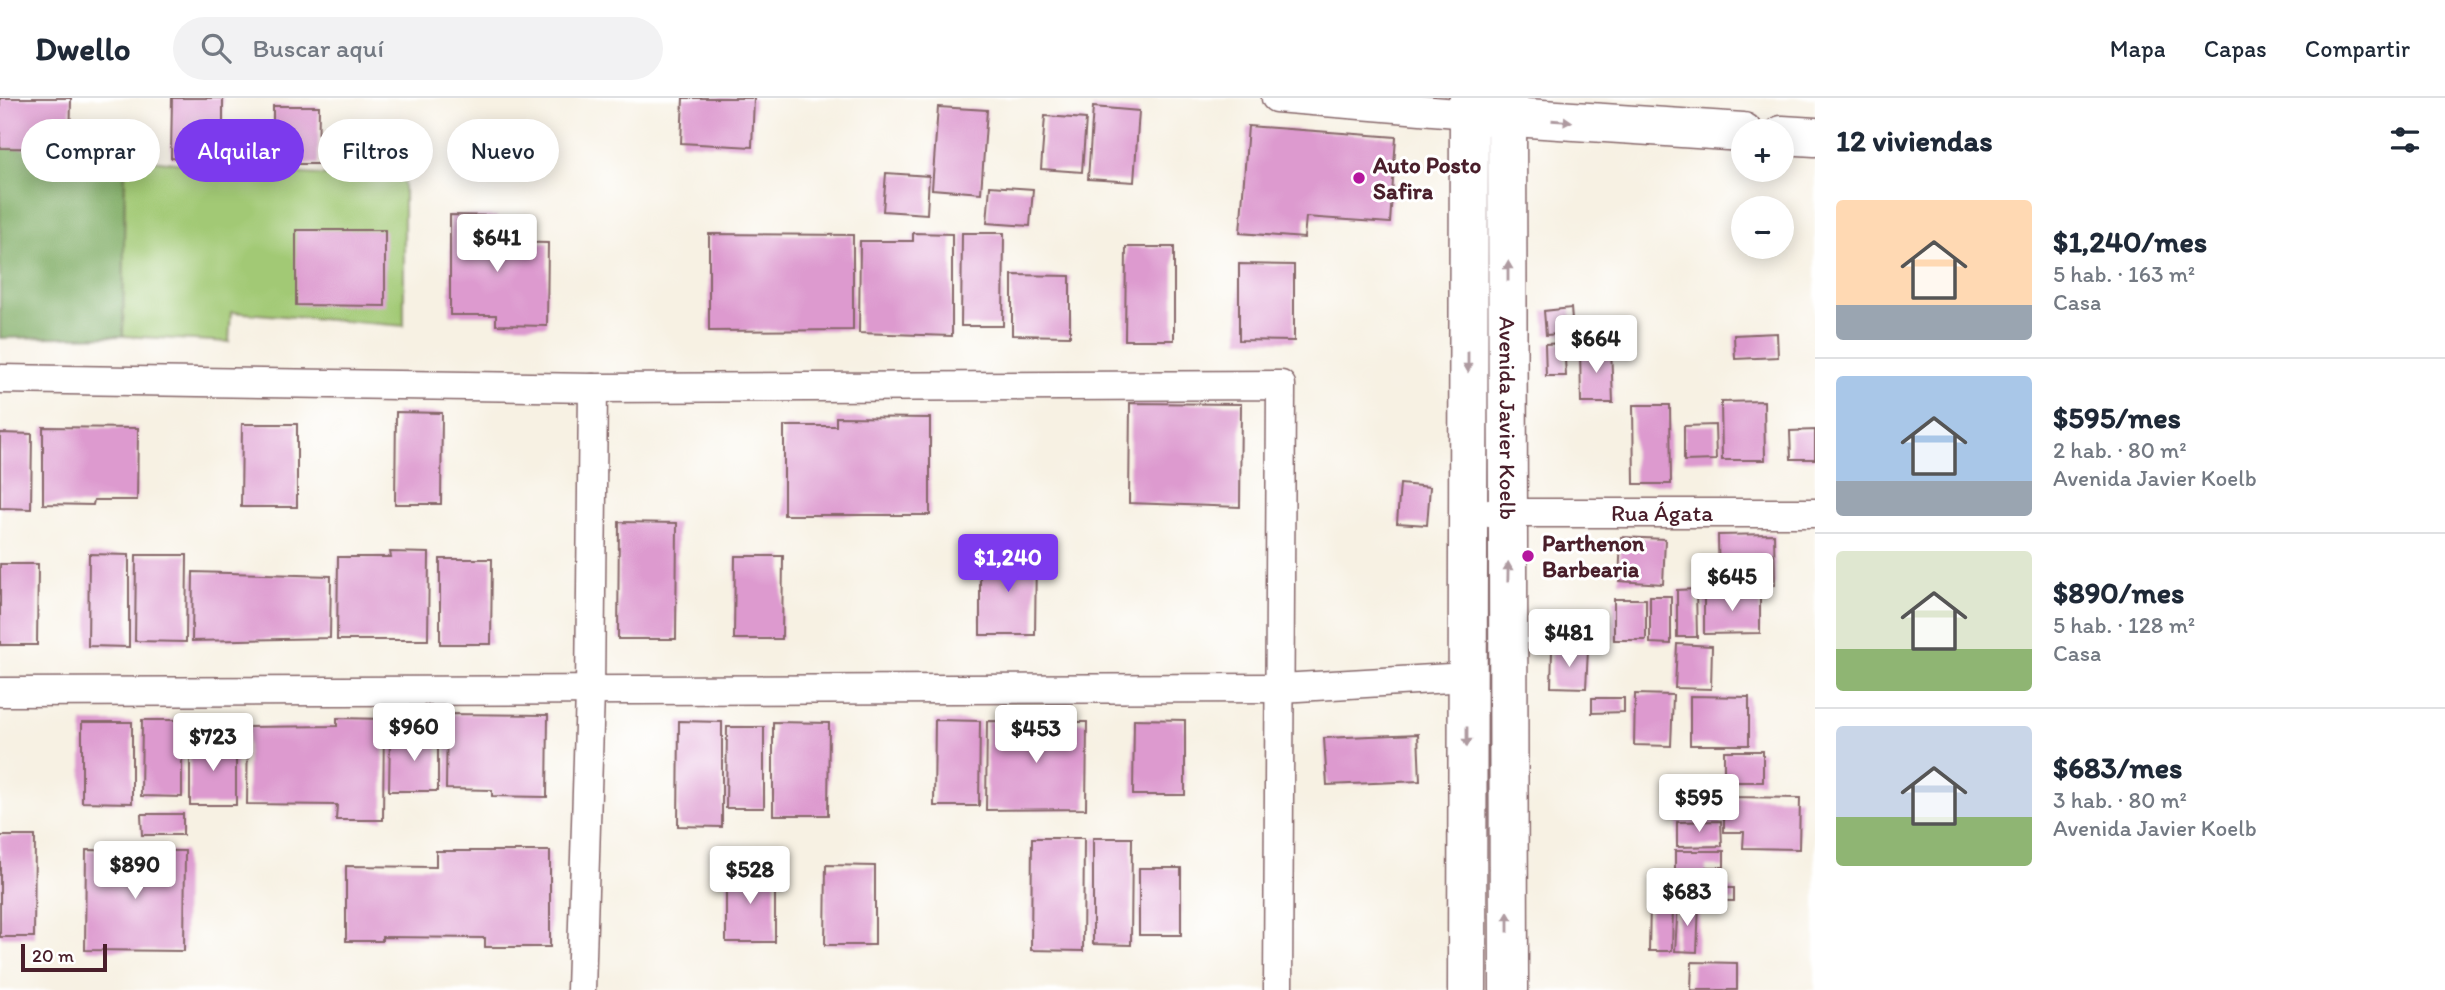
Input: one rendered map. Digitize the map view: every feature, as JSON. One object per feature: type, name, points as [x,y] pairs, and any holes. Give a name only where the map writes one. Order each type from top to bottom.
[{"type":"street","points":[[1276,98],[1507,108],[1731,131]]},
{"type":"street","name":"Avenida Javier Koelb","points":[[1467,990],[1469,106]]},
{"type":"street","name":"Avenida Javier Koelb","points":[[1507,108],[1508,990]]},
{"type":"street","points":[[1794,136],[1815,137]]},
{"type":"street","points":[[0,379],[593,388],[1281,385],[1278,990]]},
{"type":"street","points":[[581,990],[590,692],[593,388]]},
{"type":"street","name":"Rua Ágata","points":[[1467,513],[1815,513]]},
{"type":"street","points":[[0,692],[1281,688],[1467,677]]},
{"type":"green space","points":[[0,111],[40,119],[21,119],[21,182],[125,182],[123,336],[0,338]]},
{"type":"green space","points":[[160,161],[174,163],[174,182],[304,182],[304,174],[318,175],[318,182],[404,182],[404,326],[231,312],[229,342],[123,336],[125,182],[160,182]]},
{"type":"building","points":[[0,98],[71,98],[71,119],[21,119],[21,148],[0,148]]},
{"type":"building","points":[[172,98],[223,98],[223,119],[174,119],[174,158],[171,158]]},
{"type":"building","points":[[683,98],[754,98],[752,147],[681,143]]},
{"type":"building","points":[[273,106],[319,106],[318,164],[304,164],[304,119],[273,119]]},
{"type":"building","points":[[938,107],[987,110],[981,193],[932,189]]},
{"type":"building","points":[[1093,107],[1139,111],[1134,182],[1088,179]]},
{"type":"building","points":[[1045,116],[1086,119],[1082,172],[1041,169]]},
{"type":"building","points":[[1248,126],[1396,137],[1390,223],[1306,217],[1304,238],[1240,233]]},
{"type":"building","points":[[886,173],[929,176],[927,214],[883,211]]},
{"type":"building","points":[[990,186],[1033,189],[1030,226],[987,223]]},
{"type":"building","points":[[450,215],[497,216],[497,242],[548,243],[547,326],[496,325],[496,315],[450,315]]},
{"type":"building","points":[[296,230],[385,230],[385,306],[296,305]]},
{"type":"building","points":[[913,233],[952,234],[952,336],[859,333],[860,241],[913,241]]},
{"type":"building","points":[[962,233],[1004,233],[1003,326],[961,326]]},
{"type":"building","points":[[709,234],[853,235],[853,330],[709,331]]},
{"type":"building","points":[[1126,247],[1174,247],[1174,340],[1125,340]]},
{"type":"building","points":[[1239,264],[1294,265],[1294,341],[1239,340]]},
{"type":"building","points":[[1012,275],[1070,276],[1070,336],[1012,335]]},
{"type":"building","points":[[1571,308],[1573,333],[1546,335],[1544,311]]},
{"type":"building","points":[[1777,333],[1778,357],[1735,359],[1734,335]]},
{"type":"building","points":[[1564,343],[1566,376],[1546,376],[1545,344]]},
{"type":"building","points":[[1611,346],[1613,403],[1581,403],[1580,347]]},
{"type":"building","points":[[1764,401],[1765,460],[1722,460],[1721,402]]},
{"type":"building","points":[[1130,403],[1241,404],[1240,507],[1129,503]]},
{"type":"building","points":[[1633,405],[1670,405],[1671,484],[1634,484]]},
{"type":"building","points":[[396,412],[442,413],[441,504],[395,504]]},
{"type":"building","points":[[836,417],[930,418],[930,515],[784,515],[784,426],[836,426]]},
{"type":"building","points":[[242,424],[297,424],[297,507],[241,507]]},
{"type":"building","points":[[1715,425],[1716,460],[1684,461],[1684,426]]},
{"type":"building","points":[[43,427],[138,428],[137,500],[94,500],[93,505],[43,504]]},
{"type":"building","points":[[1815,430],[1815,459],[1791,459],[1790,431]]},
{"type":"building","points":[[0,433],[32,434],[31,509],[0,508]]},
{"type":"building","points":[[1400,484],[1430,487],[1427,525],[1397,523]]},
{"type":"building","points":[[619,522],[677,523],[676,639],[618,639]]},
{"type":"building","points":[[1774,534],[1775,585],[1719,586],[1718,535]]},
{"type":"building","points":[[1621,537],[1665,539],[1663,584],[1619,581]]},
{"type":"building","points":[[390,552],[429,553],[428,640],[337,640],[338,557],[391,557]]},
{"type":"building","points":[[980,553],[1036,553],[1035,635],[980,635]]},
{"type":"building","points":[[89,554],[129,555],[129,647],[88,646]]},
{"type":"building","points":[[136,555],[187,555],[186,642],[135,641]]},
{"type":"building","points":[[735,556],[783,556],[782,639],[734,639]]},
{"type":"building","points":[[440,559],[492,559],[491,644],[440,644]]},
{"type":"building","points":[[0,564],[38,564],[37,645],[0,645]]},
{"type":"building","points":[[193,572],[331,576],[330,638],[192,641]]},
{"type":"building","points":[[1696,589],[1697,637],[1677,637],[1677,590]]},
{"type":"building","points":[[1704,593],[1760,593],[1760,633],[1704,634]]},
{"type":"building","points":[[1650,596],[1671,596],[1671,644],[1650,643]]},
{"type":"building","points":[[1614,599],[1646,599],[1646,640],[1614,640]]},
{"type":"building","points":[[1677,644],[1712,646],[1711,689],[1675,688]]},
{"type":"building","points":[[1552,650],[1588,650],[1586,688],[1551,687]]},
{"type":"building","points":[[1635,694],[1673,695],[1671,746],[1634,745]]},
{"type":"building","points":[[1690,696],[1749,697],[1749,745],[1690,745]]},
{"type":"building","points":[[1592,698],[1624,698],[1624,712],[1592,713]]},
{"type":"building","points":[[447,714],[548,715],[547,797],[492,796],[492,790],[446,789]]},
{"type":"building","points":[[337,718],[384,719],[383,820],[336,820],[337,805],[247,804],[248,727],[337,726]]},
{"type":"building","points":[[1134,719],[1185,720],[1185,795],[1133,795]]},
{"type":"building","points":[[142,720],[182,720],[182,797],[141,796]]},
{"type":"building","points":[[935,720],[980,721],[979,806],[934,806]]},
{"type":"building","points":[[679,721],[722,722],[722,827],[678,826]]},
{"type":"building","points":[[987,721],[1087,722],[1086,809],[986,810]]},
{"type":"building","points":[[82,722],[132,722],[132,803],[82,802]]},
{"type":"building","points":[[773,722],[829,723],[828,815],[773,815]]},
{"type":"building","points":[[727,727],[764,727],[764,808],[726,808]]},
{"type":"building","points":[[390,734],[438,734],[438,791],[389,791]]},
{"type":"building","points":[[1418,734],[1420,781],[1327,785],[1324,738]]},
{"type":"building","points":[[190,742],[236,742],[236,805],[190,805]]},
{"type":"building","points":[[1724,751],[1763,751],[1763,782],[1724,782]]},
{"type":"building","points":[[1724,797],[1800,798],[1799,849],[1743,848],[1744,832],[1724,832]]},
{"type":"building","points":[[141,814],[183,814],[183,835],[142,835]]},
{"type":"building","points":[[1721,821],[1722,846],[1677,847],[1677,822]]},
{"type":"building","points":[[0,836],[35,836],[34,937],[0,937]]},
{"type":"building","points":[[1032,838],[1084,838],[1083,951],[1031,950]]},
{"type":"building","points":[[1093,838],[1132,838],[1131,945],[1093,944]]},
{"type":"building","points":[[86,850],[185,851],[184,951],[85,950]]},
{"type":"building","points":[[436,851],[550,851],[550,947],[485,947],[485,938],[382,937],[382,941],[346,941],[346,866],[436,867]]},
{"type":"building","points":[[1675,851],[1724,851],[1724,867],[1706,867],[1707,888],[1734,888],[1734,901],[1675,900]]},
{"type":"building","points":[[826,865],[875,866],[875,945],[825,945]]},
{"type":"building","points":[[1139,868],[1181,868],[1181,935],[1139,935]]},
{"type":"building","points":[[726,871],[775,871],[775,942],[726,942]]},
{"type":"building","points":[[1678,903],[1699,904],[1697,952],[1675,951]]},
{"type":"building","points":[[1650,904],[1673,905],[1672,951],[1649,951]]},
{"type":"building","points":[[1692,962],[1737,963],[1737,990],[1691,990]]},
{"type":"place","name":"Auto Posto Safira","points":[[1359,178]]},
{"type":"place","name":"Parthenon Barbearia","points":[[1528,556]]}]
